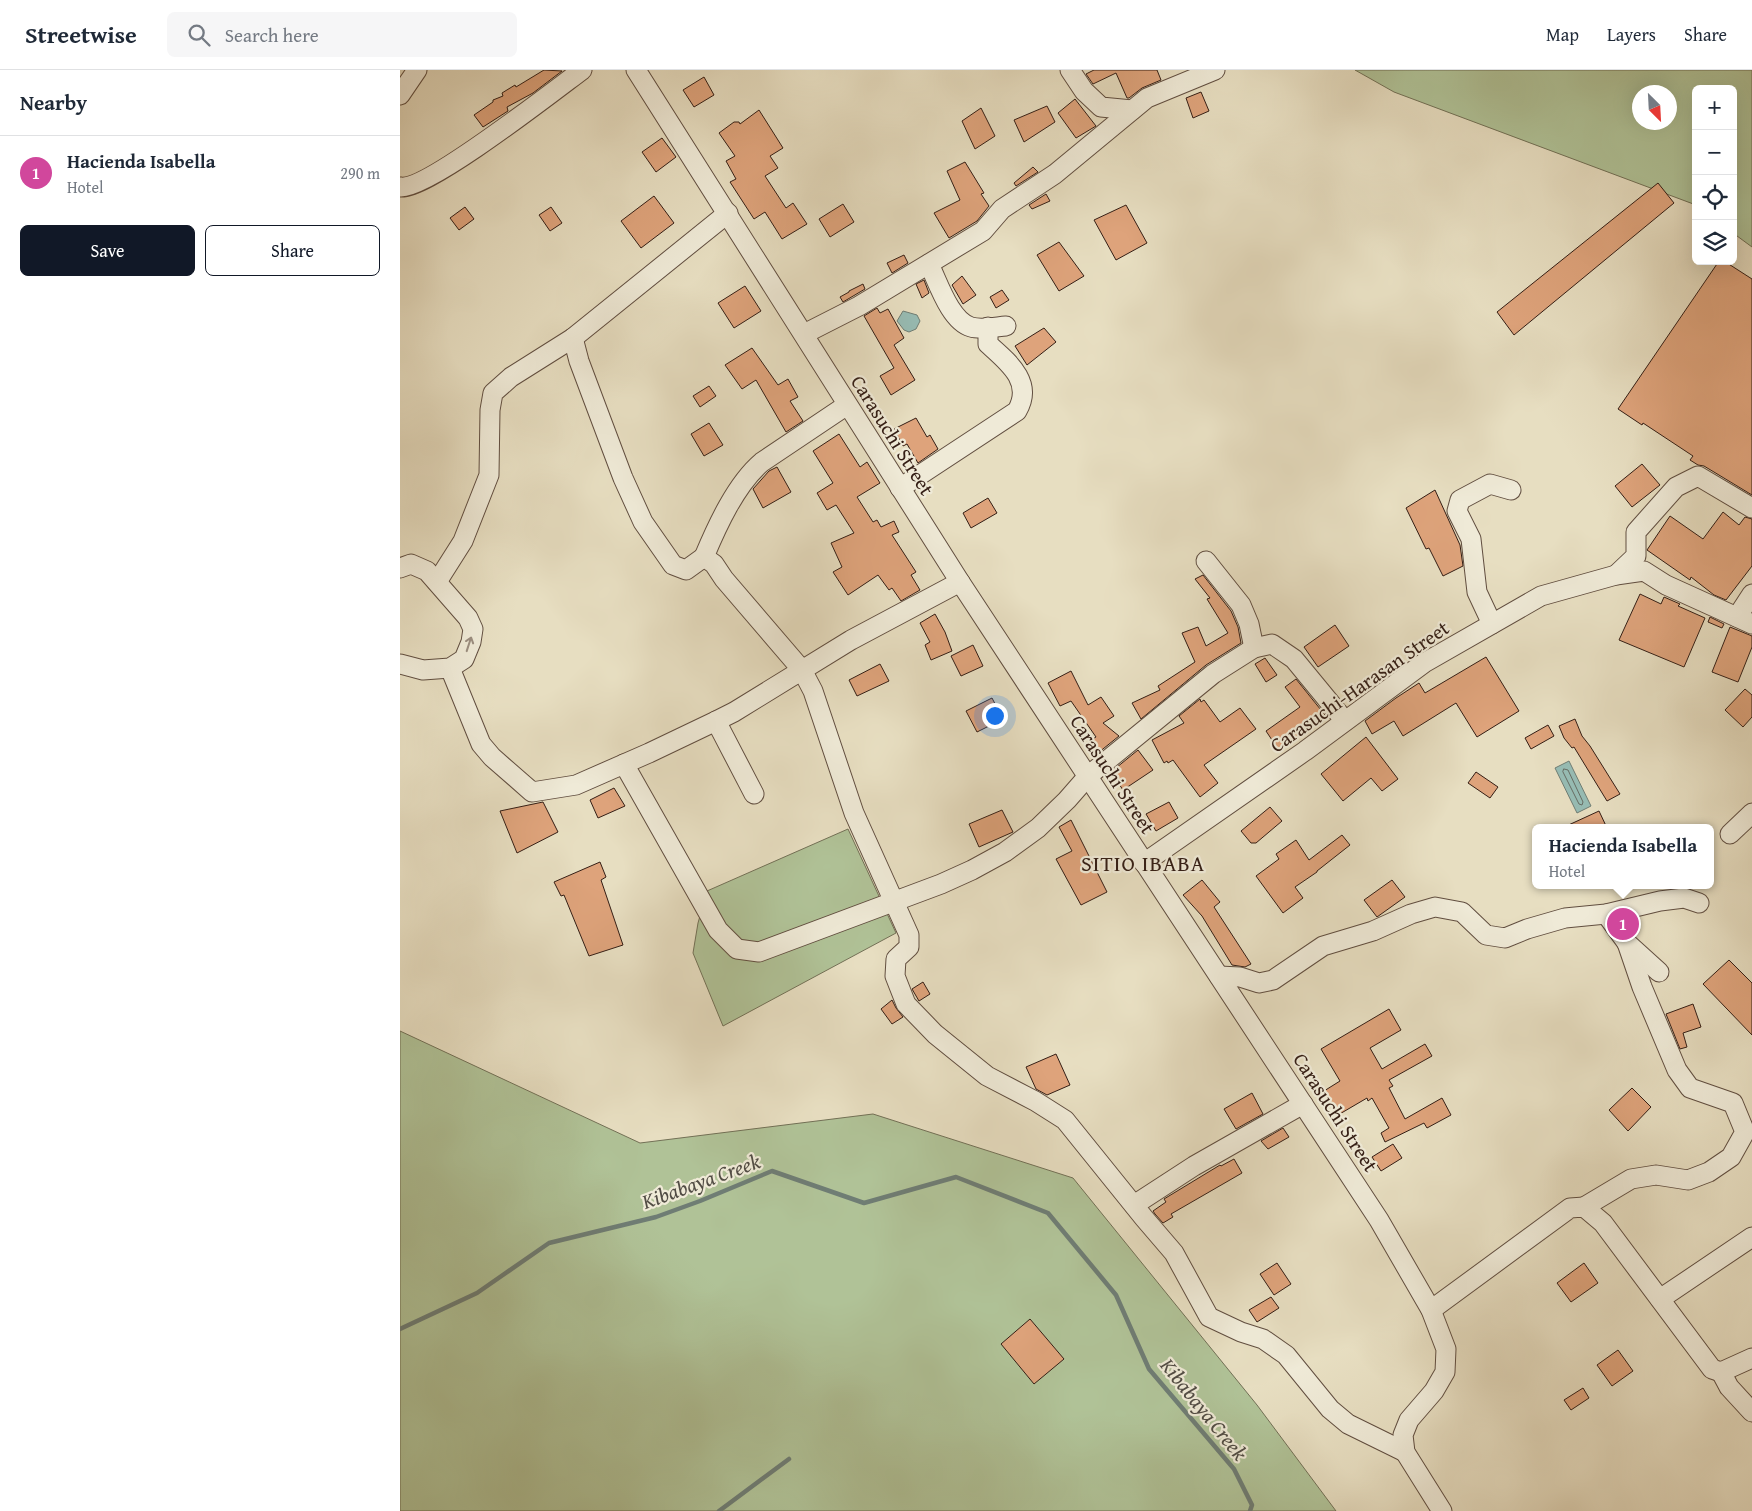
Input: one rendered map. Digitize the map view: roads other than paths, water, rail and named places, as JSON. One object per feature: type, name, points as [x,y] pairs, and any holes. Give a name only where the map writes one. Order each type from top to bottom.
[{"type":"street","points":[[400,95],[417,70]]},
{"type":"street","points":[[400,187],[404,188],[420,183],[482,144],[582,70]]},
{"type":"street","name":"Carasuchi Street","points":[[636,70],[960,582],[1379,1220],[1431,1310],[1446,1349],[1445,1372],[1434,1391],[1409,1420],[1403,1436],[1405,1452]]},
{"type":"street","points":[[1070,70],[1084,91],[1102,107],[1132,110]]},
{"type":"street","points":[[804,334],[859,306],[983,231],[1002,209],[1055,174],[1147,98],[1215,70]]},
{"type":"street","points":[[437,582],[463,541],[489,475],[490,410],[493,394],[511,377],[573,338],[728,213]]},
{"type":"street","points":[[900,488],[1017,411],[1022,402],[1020,380],[1012,366],[988,344],[997,326],[972,328],[958,319],[951,310],[929,264]]},
{"type":"street","points":[[573,338],[579,361],[623,478],[642,522],[673,564],[686,570],[704,557],[716,528],[750,472],[848,405]]},
{"type":"street","points":[[1616,574],[1636,556],[1636,532],[1676,487],[1698,476],[1752,508]]},
{"type":"street","points":[[1492,624],[1477,592],[1472,539],[1457,511],[1460,500],[1490,484],[1511,490]]},
{"type":"street","points":[[704,557],[714,564],[724,579],[802,670],[813,691],[854,814],[909,935],[909,947],[896,959],[895,976],[906,1004],[935,1034],[987,1076],[1035,1101],[1065,1120],[1174,1252],[1209,1317],[1241,1332],[1263,1339],[1286,1355],[1330,1409],[1348,1424],[1405,1452],[1442,1511]]},
{"type":"street","points":[[1206,561],[1240,605],[1249,624],[1254,648]]},
{"type":"street","points":[[400,568],[411,564],[426,570],[468,618],[473,629],[471,642],[464,659],[450,668],[423,670],[400,664]]},
{"type":"street","name":"Carasuchi-Harasan Street","points":[[1144,863],[1424,663],[1541,596],[1616,574],[1644,571],[1666,585],[1744,621]]},
{"type":"street","points":[[450,668],[481,744],[492,757],[532,792],[576,786],[734,712],[851,640],[960,582]]},
{"type":"street","points":[[1744,621],[1752,594]]},
{"type":"street","points":[[624,764],[718,930],[737,949],[759,952],[895,903],[964,874],[1005,852],[1038,828],[1088,776],[1208,679],[1254,648],[1272,644],[1294,659],[1345,721]]},
{"type":"street","points":[[716,721],[754,794]]},
{"type":"street","points":[[1730,834],[1752,814]]},
{"type":"street","points":[[1219,976],[1240,977],[1259,984],[1273,980],[1323,946],[1374,931],[1411,914],[1435,907],[1462,912],[1486,935],[1505,938],[1527,929],[1565,918],[1606,914],[1660,901],[1684,898],[1699,903]]},
{"type":"street","points":[[1606,914],[1627,943],[1658,972]]},
{"type":"street","points":[[1431,1310],[1570,1208],[1584,1207],[1631,1180],[1656,1175],[1688,1180],[1709,1172],[1731,1157],[1745,1132],[1733,1103],[1690,1088],[1678,1070],[1642,987],[1627,943]]},
{"type":"street","points":[[1134,1205],[1194,1166],[1303,1104]]},
{"type":"street","points":[[1584,1207],[1603,1222],[1712,1369],[1721,1372],[1752,1358]]},
{"type":"street","points":[[1660,1299],[1752,1237]]},
{"type":"street","points":[[1721,1372],[1729,1387],[1752,1412]]},
{"type":"water","points":[[903,311],[917,315],[920,321],[916,329],[909,332],[904,330],[897,321]]},
{"type":"water","points":[[1569,761],[1591,806],[1577,813],[1555,768]]},
{"type":"waterway","name":"Kibabaya Creek","points":[[400,1329],[477,1293],[549,1243],[656,1217],[772,1171],[864,1203],[956,1177],[1048,1213],[1116,1295],[1149,1369],[1234,1469],[1252,1505],[1250,1511]]},
{"type":"waterway","points":[[719,1511],[789,1459]]},
{"type":"place","name":"Hacienda Isabella","points":[[1623,924]]},
{"type":"district","name":"SITIO IBABA","points":[[1143,863]]}]
